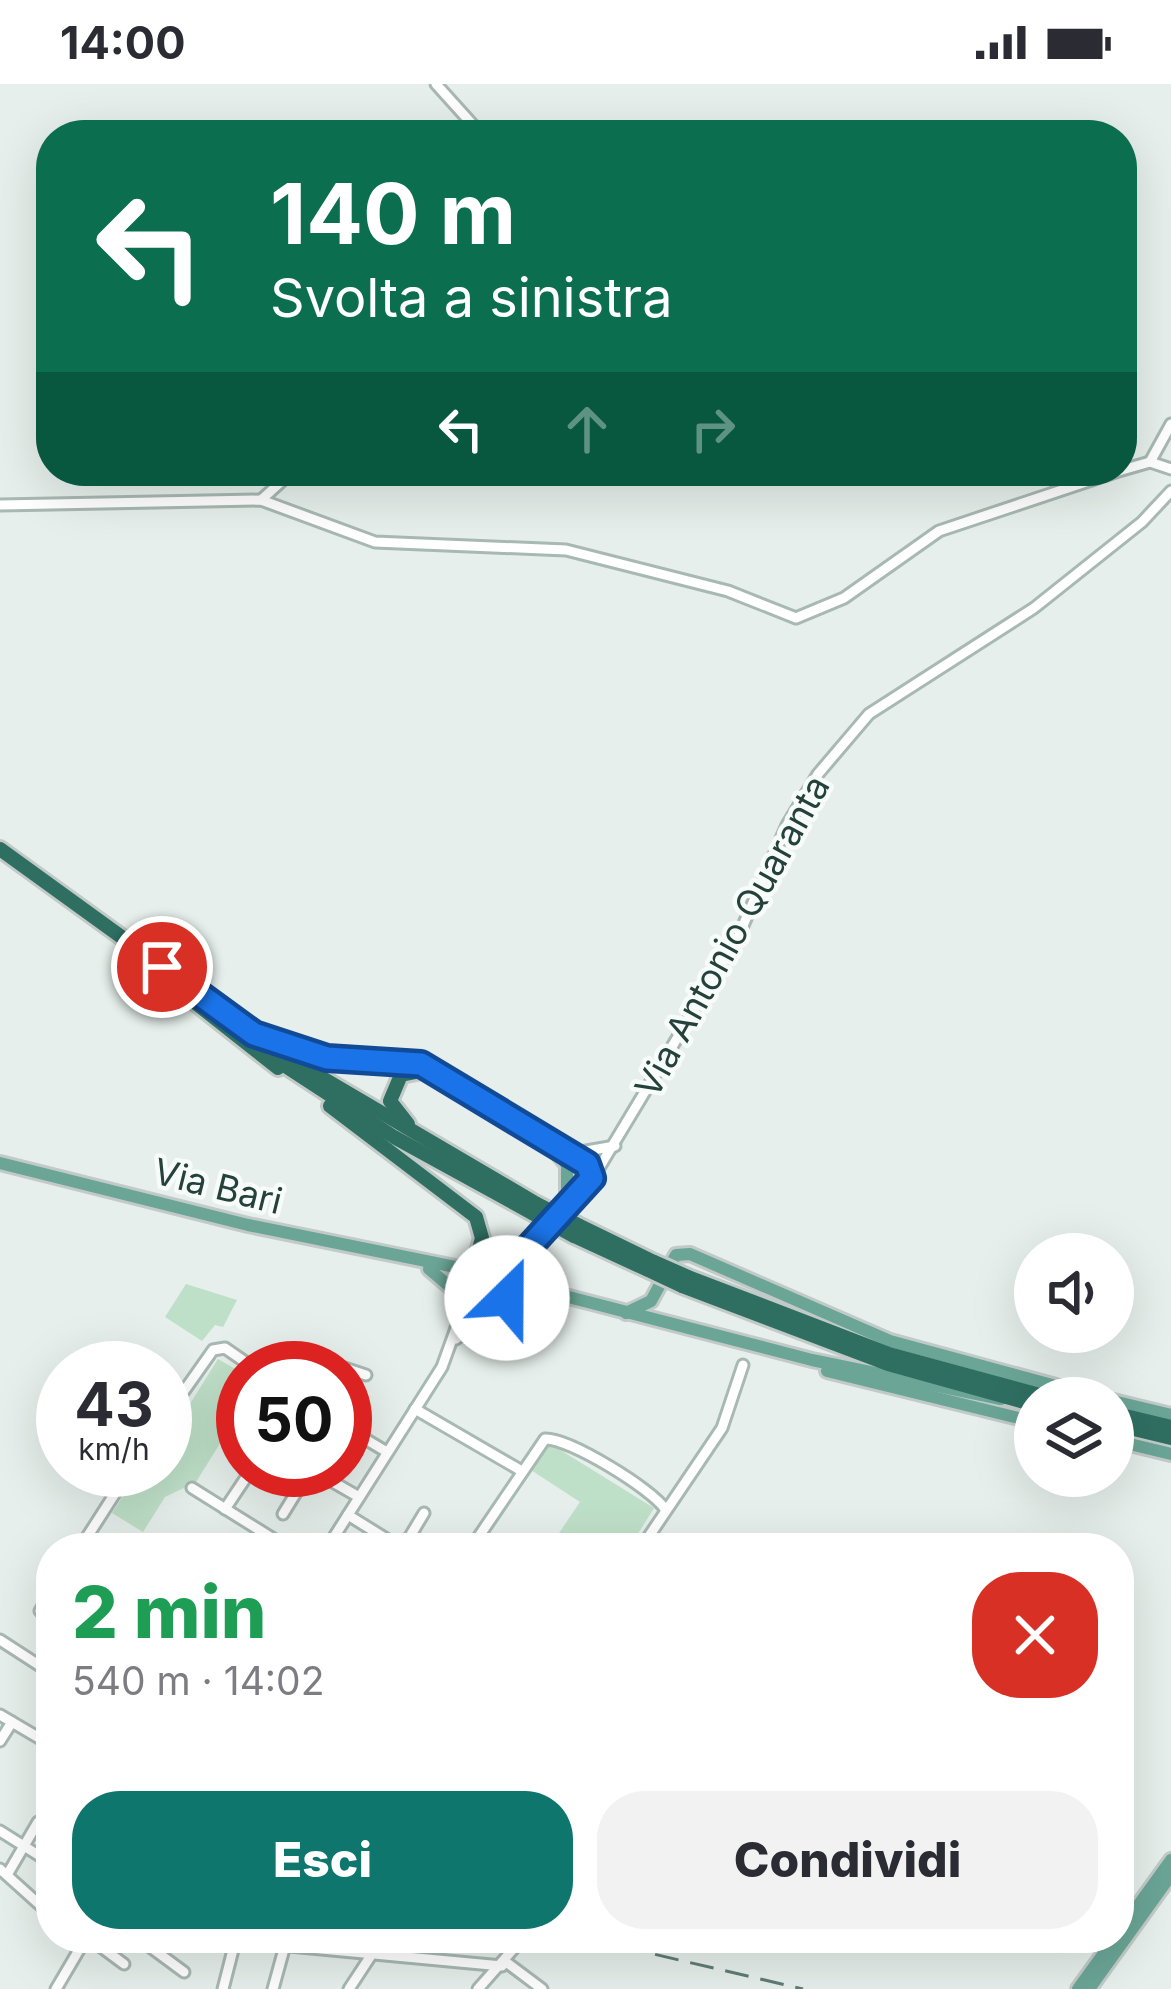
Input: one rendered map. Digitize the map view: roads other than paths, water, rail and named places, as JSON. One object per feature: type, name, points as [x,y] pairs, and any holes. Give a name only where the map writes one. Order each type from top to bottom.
[{"type":"highway","points":[[0,849],[254,1034],[536,1209]]},
{"type":"highway","points":[[0,861],[470,1210],[481,1226],[475,1268]]},
{"type":"highway","points":[[188,998],[339,1103],[576,1230],[685,1281],[888,1364],[1013,1400]]},
{"type":"highway","points":[[254,1034],[327,1058],[421,1064],[548,1142]]},
{"type":"highway","points":[[446,1079],[412,1069],[392,1087],[390,1101],[399,1118],[466,1164]]},
{"type":"highway","points":[[685,1281],[889,1354],[1014,1388]]},
{"type":"highway","points":[[1134,1418],[1171,1427]]},
{"type":"highway","points":[[1134,1429],[1171,1438]]},
{"type":"main road","points":[[491,1312],[507,1298],[507,1280],[534,1240],[592,1178],[548,1142]]},
{"type":"main road","points":[[567,1209],[571,1159]]},
{"type":"main road","name":"Via Bari","points":[[0,1163],[423,1265],[475,1268]]},
{"type":"main road","points":[[463,1299],[475,1268],[534,1240]]},
{"type":"main road","points":[[626,1313],[659,1292],[676,1255],[690,1254],[890,1341],[1023,1377]]},
{"type":"main road","points":[[423,1265],[463,1299],[491,1312],[562,1299]]},
{"type":"main road","points":[[475,1268],[493,1267],[507,1280],[562,1299],[752,1346],[966,1395],[1013,1400]]},
{"type":"main road","points":[[659,1292],[670,1324]]},
{"type":"main road","points":[[752,1346],[808,1367],[1014,1417]]},
{"type":"main road","points":[[1134,1406],[1171,1415]]},
{"type":"main road","points":[[1134,1446],[1171,1454]]},
{"type":"main road","points":[[1134,1911],[1171,1860]]},
{"type":"main road","points":[[1134,1927],[1171,1875]]},
{"type":"main road","points":[[1078,1989],[1104,1953]]},
{"type":"main road","points":[[1090,1989],[1116,1953]]},
{"type":"street","points":[[436,84],[468,120]]},
{"type":"street","points":[[1150,462],[1171,424]]},
{"type":"street","points":[[1137,466],[1150,462],[1171,469]]},
{"type":"street","points":[[261,500],[276,486]]},
{"type":"street","points":[[0,505],[261,500],[375,542],[566,550],[728,591],[796,618],[844,598],[939,531],[1075,486]]},
{"type":"street","name":"Via Antonio Quaranta","points":[[592,1178],[738,937],[802,796],[849,737],[869,714],[1034,608],[1142,522],[1171,491]]},
{"type":"street","points":[[571,1159],[615,1146]]},
{"type":"street","points":[[337,1533],[456,1339],[463,1299]]},
{"type":"street","points":[[456,1339],[491,1312]]},
{"type":"street","points":[[192,1379],[216,1349]]},
{"type":"street","points":[[650,1533],[722,1428],[743,1365]]},
{"type":"street","points":[[415,1409],[520,1470]]},
{"type":"street","points":[[480,1533],[538,1444],[556,1438],[649,1492],[665,1510]]},
{"type":"street","points":[[372,1443],[387,1452]]},
{"type":"street","points":[[192,1488],[264,1533]]},
{"type":"street","points":[[90,1533],[113,1497]]},
{"type":"street","points":[[225,1509],[233,1497]]},
{"type":"street","points":[[283,1514],[294,1497]]},
{"type":"street","points":[[411,1533],[424,1513]]},
{"type":"street","points":[[348,1515],[377,1533]]},
{"type":"street","points":[[0,1640],[36,1663]]},
{"type":"street","points":[[0,1715],[36,1736]]},
{"type":"street","points":[[0,1741],[11,1722]]},
{"type":"street","points":[[36,1825],[3,1872],[36,1902]]},
{"type":"street","points":[[0,1831],[36,1854]]},
{"type":"street","points":[[62,1987],[78,1953]]},
{"type":"street","points":[[107,1953],[124,1964]]},
{"type":"street","points":[[165,1953],[184,1972]]},
{"type":"street","points":[[223,1989],[233,1953]]},
{"type":"street","points":[[273,1989],[283,1953]]},
{"type":"street","points":[[348,1953],[504,1964],[542,1989]]},
{"type":"street","points":[[478,1989],[512,1953]]},
{"type":"street","points":[[349,1989],[370,1957]]},
{"type":"railway","points":[[649,1953],[803,1989]]}]
